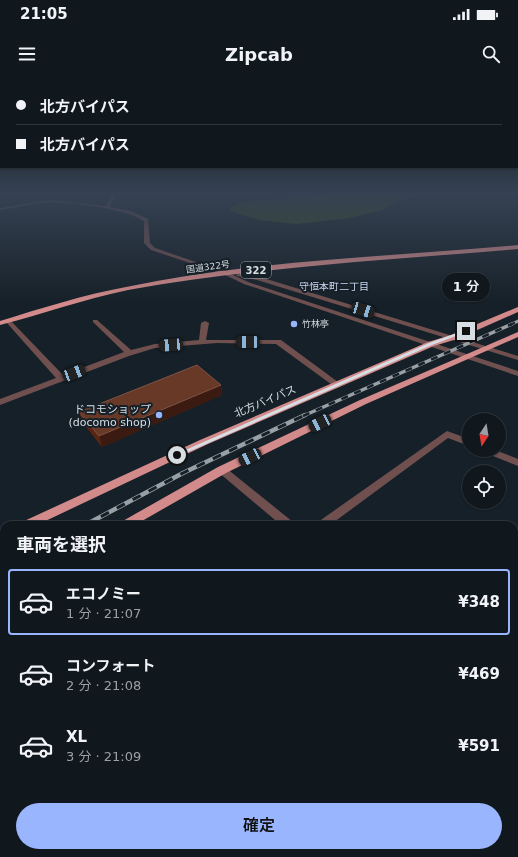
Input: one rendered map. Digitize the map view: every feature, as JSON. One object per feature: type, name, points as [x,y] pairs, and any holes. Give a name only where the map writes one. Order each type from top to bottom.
[{"type":"highway","name":"国道322号","points":[[4,322],[65,302],[225,274],[382,257],[518,247]]},
{"type":"highway","name":"北方バイパス","points":[[35,521],[204,442],[431,344],[454,337],[518,309]]},
{"type":"highway","points":[[132,521],[222,470],[363,402],[518,334]]},
{"type":"street","points":[[146,230],[147,243],[153,249],[225,274],[246,283],[468,356],[518,374]]},
{"type":"street","points":[[225,274],[258,278],[454,337],[518,358]]},
{"type":"street","points":[[95,321],[130,353]]},
{"type":"street","points":[[4,322],[61,378]]},
{"type":"street","points":[[202,342],[205,323]]},
{"type":"street","points":[[0,402],[130,353],[155,346],[202,342],[278,342],[338,384]]},
{"type":"street","points":[[327,521],[447,434],[462,440]]},
{"type":"street","points":[[503,457],[518,463]]},
{"type":"street","points":[[222,470],[284,521]]},
{"type":"building","points":[[197,365],[221,385],[99,436],[79,412]]},
{"type":"railway","points":[[512,324],[518,321]]},
{"type":"railway","points":[[303,416],[512,324]]},
{"type":"railway","points":[[93,521],[183,473],[305,415]]},
{"type":"place","name":"竹林亭","points":[[294,324]]},
{"type":"place","name":"ドコモショップ (docomo shop)","points":[[159,415]]},
{"type":"district","name":"守恒本町二丁目","points":[[334,286]]},
{"type":"route","points":[[177,455],[431,344],[454,337],[466,331]]}]
